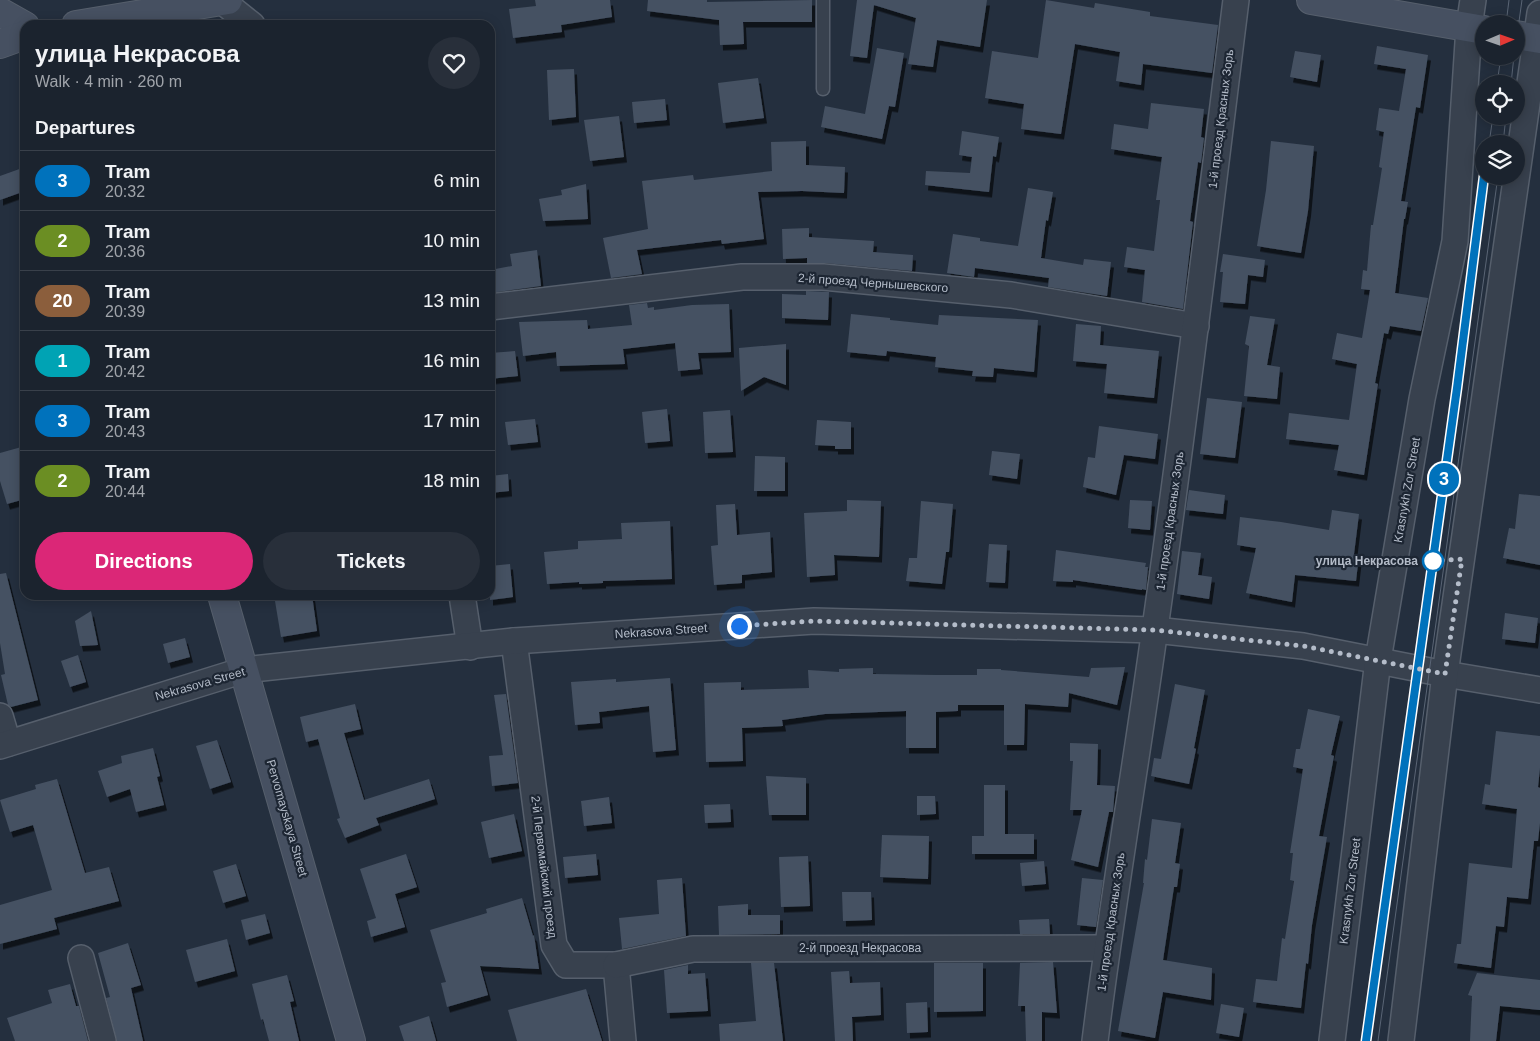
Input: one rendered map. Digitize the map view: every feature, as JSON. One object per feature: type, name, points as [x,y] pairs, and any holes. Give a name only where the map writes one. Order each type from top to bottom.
[{"type":"street","points":[[106,20],[225,0],[247,20]]},
{"type":"street","name":"1-й проезд Красных Зорь","points":[[1095,1041],[1106,948],[1155,630],[1196,326],[1236,0]]},
{"type":"street","points":[[1310,0],[1475,28]]},
{"type":"street","name":"Krasnykh Zor Street","points":[[1473,0],[1475,19]]},
{"type":"street","points":[[0,12],[20,23]]},
{"type":"street","points":[[1401,1041],[1445,674],[1533,31]]},
{"type":"street","points":[[0,44],[20,37]]},
{"type":"street","name":"Krasnykh Zor Street","points":[[1332,1041],[1378,660],[1422,399],[1455,241],[1475,38]]},
{"type":"street","name":"2-й проезд Чернышевского","points":[[495,306],[742,277],[823,277],[1010,295],[1196,326]]},
{"type":"street","name":"Pervomayskaya Street","points":[[223,600],[351,1041]]},
{"type":"street","points":[[463,600],[470,646]]},
{"type":"street","name":"Nekrasova Street","points":[[4,744],[244,670],[514,640],[814,621],[1155,630],[1303,646],[1445,674],[1540,690]]},
{"type":"street","name":"2-й Первомайский проезд","points":[[514,640],[554,945],[566,965],[616,965]]},
{"type":"street","points":[[0,716],[4,744]]},
{"type":"street","name":"2-й проезд Некрасова","points":[[616,965],[693,949],[1106,948]]},
{"type":"street","points":[[81,958],[103,1041]]},
{"type":"street","points":[[616,965],[623,1041]]},
{"type":"lane","points":[[823,0],[823,89]]},
{"type":"building","points":[[535,0],[610,0],[612,17],[561,25],[562,32],[513,38],[509,9],[536,6]]},
{"type":"building","points":[[648,0],[707,0],[707,2],[812,0],[812,22],[743,22],[744,44],[720,45],[719,20],[647,11]]},
{"type":"building","points":[[857,0],[987,0],[980,47],[937,40],[933,67],[908,64],[916,18],[874,5],[867,58],[850,56]]},
{"type":"building","points":[[1046,0],[1094,8],[1095,3],[1150,12],[1150,16],[1218,25],[1212,73],[1143,64],[1141,85],[1116,81],[1120,52],[1075,44],[1061,134],[1021,129],[1024,104],[985,98],[992,51],[1038,58]]},
{"type":"building","points":[[1377,46],[1428,55],[1420,108],[1416,107],[1401,201],[1408,202],[1404,219],[1395,293],[1428,298],[1421,331],[1390,326],[1388,334],[1384,333],[1375,383],[1378,384],[1364,475],[1334,470],[1339,445],[1286,439],[1289,413],[1349,420],[1357,364],[1332,359],[1337,333],[1362,338],[1370,290],[1361,289],[1363,270],[1367,271],[1371,225],[1373,225],[1382,168],[1379,167],[1384,132],[1376,130],[1379,108],[1399,111],[1406,69],[1374,64]]},
{"type":"building","points":[[877,48],[904,53],[895,107],[889,106],[882,139],[821,127],[825,106],[865,114]]},
{"type":"building","points":[[1295,51],[1321,55],[1317,82],[1290,77]]},
{"type":"building","points":[[574,69],[576,117],[549,120],[547,70]]},
{"type":"building","points":[[758,78],[764,118],[723,123],[718,83]]},
{"type":"building","points":[[665,99],[667,120],[634,123],[632,102]]},
{"type":"building","points":[[1151,103],[1204,109],[1201,137],[1204,138],[1201,163],[1198,162],[1190,221],[1193,222],[1183,309],[1142,302],[1145,270],[1124,267],[1127,247],[1154,251],[1160,200],[1156,200],[1162,157],[1111,149],[1114,124],[1148,129]]},
{"type":"building","points":[[619,116],[624,157],[590,161],[584,120]]},
{"type":"building","points":[[962,131],[999,137],[996,157],[993,156],[989,192],[925,185],[926,171],[970,173],[972,157],[959,155]]},
{"type":"building","points":[[806,141],[806,165],[845,167],[844,193],[802,191],[758,192],[764,239],[722,244],[721,240],[637,250],[642,274],[611,278],[603,238],[648,229],[642,181],[693,175],[694,180],[772,171],[771,142]]},
{"type":"building","points":[[1271,141],[1314,146],[1308,211],[1301,253],[1257,246],[1266,190]]},
{"type":"building","points":[[20,169],[20,193],[0,200],[0,176]]},
{"type":"building","points":[[586,184],[588,219],[543,221],[539,199],[562,195],[561,190]]},
{"type":"building","points":[[1028,188],[1053,192],[1048,221],[1046,220],[1041,258],[1083,265],[1084,259],[1111,262],[1107,296],[1048,287],[1049,278],[975,268],[974,277],[947,273],[953,234],[980,238],[980,241],[1018,246]]},
{"type":"building","points":[[809,228],[809,237],[874,241],[873,252],[913,255],[912,271],[807,263],[807,258],[783,259],[782,229]]},
{"type":"building","points":[[537,250],[541,286],[495,292],[495,269],[512,266],[510,254]]},
{"type":"building","points":[[1223,254],[1265,260],[1263,277],[1248,275],[1245,304],[1220,302],[1223,272],[1220,272]]},
{"type":"building","points":[[806,291],[829,292],[828,320],[782,318],[782,294],[806,295]]},
{"type":"building","points":[[647,303],[648,308],[654,307],[654,310],[692,305],[729,304],[731,352],[698,353],[700,369],[678,371],[675,343],[623,349],[625,364],[557,366],[556,352],[523,356],[519,322],[587,320],[588,329],[632,325],[629,305]]},
{"type":"building","points":[[851,314],[938,325],[939,315],[1038,320],[1034,372],[994,368],[993,377],[972,376],[973,371],[935,367],[936,357],[887,351],[886,356],[847,352]]},
{"type":"building","points":[[1250,316],[1275,319],[1267,365],[1280,367],[1277,399],[1244,396],[1249,346],[1245,344]]},
{"type":"building","points":[[1076,324],[1101,326],[1100,345],[1159,351],[1154,398],[1104,393],[1107,364],[1073,361]]},
{"type":"building","points":[[786,344],[786,385],[764,377],[741,391],[739,348]]},
{"type":"building","points":[[515,351],[518,376],[495,378],[495,353]]},
{"type":"building","points":[[1207,398],[1242,402],[1235,458],[1200,454]]},
{"type":"building","points":[[667,409],[670,441],[645,443],[642,412]]},
{"type":"building","points":[[730,410],[733,452],[705,453],[703,412]]},
{"type":"building","points":[[535,419],[538,442],[508,445],[505,422]]},
{"type":"building","points":[[817,420],[851,422],[851,449],[835,449],[835,446],[815,445]]},
{"type":"building","points":[[1099,426],[1158,434],[1155,459],[1124,455],[1116,495],[1083,487],[1088,457],[1095,458]]},
{"type":"building","points":[[20,447],[20,500],[7,504],[0,481],[0,453]]},
{"type":"building","points":[[992,451],[1020,454],[1017,479],[989,475]]},
{"type":"building","points":[[755,456],[785,457],[785,491],[754,491]]},
{"type":"building","points":[[508,474],[509,491],[495,492],[495,475]]},
{"type":"building","points":[[1189,490],[1225,495],[1223,514],[1186,510]]},
{"type":"building","points":[[1519,494],[1540,496],[1540,565],[1503,558],[1509,528],[1515,529]]},
{"type":"building","points":[[847,500],[881,501],[879,557],[834,555],[835,575],[807,577],[804,513],[847,511]]},
{"type":"building","points":[[1130,500],[1152,501],[1150,530],[1128,528]]},
{"type":"building","points":[[921,501],[953,504],[949,552],[946,552],[942,584],[906,581],[909,558],[917,558]]},
{"type":"building","points":[[735,504],[737,535],[770,532],[772,572],[742,575],[742,583],[714,585],[711,546],[718,545],[716,505]]},
{"type":"building","points":[[1332,510],[1359,514],[1354,554],[1359,555],[1356,581],[1295,575],[1292,602],[1246,593],[1256,548],[1237,545],[1240,517],[1329,530]]},
{"type":"building","points":[[670,521],[672,579],[547,584],[544,552],[578,549],[578,541],[622,539],[621,523]]},
{"type":"building","points":[[989,544],[1007,545],[1005,583],[986,582]]},
{"type":"building","points":[[1056,550],[1146,563],[1145,567],[1148,567],[1146,590],[1073,580],[1073,582],[1053,581]]},
{"type":"building","points":[[1182,551],[1201,553],[1198,575],[1212,577],[1209,599],[1177,594]]},
{"type":"building","points":[[510,564],[513,597],[495,599],[495,566]]},
{"type":"building","points":[[6,573],[38,700],[11,707],[8,705],[1,675],[5,674],[0,643],[0,574]]},
{"type":"building","points":[[275,600],[313,600],[317,631],[281,637]]},
{"type":"building","points":[[91,611],[98,645],[80,646],[75,621]]},
{"type":"building","points":[[1505,613],[1538,618],[1535,643],[1502,639]]},
{"type":"building","points":[[185,638],[190,657],[168,663],[163,644]]},
{"type":"building","points":[[78,655],[86,682],[70,687],[61,661]]},
{"type":"building","points":[[1125,667],[1117,705],[1069,693],[1068,707],[1025,704],[1024,745],[1004,745],[1004,705],[958,705],[958,711],[936,712],[936,748],[906,748],[906,711],[825,714],[782,720],[783,726],[742,728],[743,761],[706,762],[704,683],[741,682],[741,690],[809,688],[808,670],[839,672],[839,669],[873,668],[873,674],[977,675],[977,669],[1001,669],[1089,677],[1091,668]]},
{"type":"building","points":[[670,678],[676,750],[653,752],[649,706],[599,712],[600,723],[575,725],[571,682],[616,679],[616,682]]},
{"type":"building","points":[[1175,684],[1205,690],[1189,784],[1151,776],[1154,758],[1161,759]]},
{"type":"building","points":[[506,694],[518,783],[492,786],[489,756],[503,755],[494,695]]},
{"type":"building","points":[[355,704],[361,729],[344,733],[364,800],[429,779],[435,799],[376,818],[379,825],[345,838],[337,819],[340,818],[318,739],[306,742],[300,717]]},
{"type":"building","points":[[1308,709],[1340,716],[1331,755],[1334,756],[1319,836],[1327,837],[1312,925],[1308,964],[1306,963],[1301,1008],[1253,1002],[1256,979],[1277,981],[1282,938],[1285,939],[1294,881],[1290,880],[1293,853],[1290,853],[1303,769],[1293,767],[1296,749],[1300,749]]},
{"type":"building","points":[[1496,731],[1540,736],[1538,787],[1540,788],[1540,823],[1538,841],[1534,841],[1528,899],[1507,897],[1504,927],[1496,926],[1491,968],[1454,963],[1457,944],[1461,944],[1469,863],[1512,868],[1517,809],[1482,804],[1485,784],[1490,785]]},
{"type":"building","points":[[217,740],[231,782],[210,789],[196,746]]},
{"type":"building","points":[[1070,743],[1098,744],[1097,785],[1115,786],[1113,812],[1109,812],[1098,867],[1071,860],[1082,810],[1070,810],[1073,761],[1070,761]]},
{"type":"building","points":[[153,748],[160,776],[157,777],[164,805],[136,812],[130,789],[107,797],[98,771],[122,763],[121,756]]},
{"type":"building","points":[[766,776],[806,778],[806,815],[769,815]]},
{"type":"building","points":[[57,779],[85,873],[109,867],[119,901],[54,918],[57,929],[0,944],[0,905],[52,890],[33,825],[10,832],[0,800],[36,789],[35,785]]},
{"type":"building","points":[[984,785],[1005,785],[1005,834],[1034,834],[1034,854],[972,854],[972,836],[984,836]]},
{"type":"building","points":[[917,796],[935,796],[936,814],[917,815]]},
{"type":"building","points":[[609,797],[612,823],[584,826],[581,801]]},
{"type":"building","points":[[730,804],[731,822],[705,823],[704,805]]},
{"type":"building","points":[[514,814],[522,851],[489,858],[481,822]]},
{"type":"building","points":[[1152,819],[1181,823],[1175,863],[1180,864],[1177,887],[1174,887],[1163,960],[1212,968],[1211,1000],[1163,992],[1155,1038],[1118,1031],[1144,883],[1145,859],[1147,860]]},
{"type":"building","points":[[882,835],[929,836],[928,879],[880,877]]},
{"type":"building","points":[[406,854],[417,887],[395,894],[405,927],[371,937],[367,921],[376,918],[360,869]]},
{"type":"building","points":[[596,854],[598,875],[565,878],[563,857]]},
{"type":"building","points":[[808,856],[810,906],[781,907],[779,857]]},
{"type":"building","points":[[1044,861],[1046,884],[1022,886],[1020,863]]},
{"type":"building","points":[[236,864],[246,896],[223,903],[213,871]]},
{"type":"building","points":[[682,878],[686,936],[622,949],[619,918],[659,914],[657,880]]},
{"type":"building","points":[[1082,878],[1103,880],[1096,927],[1077,925]]},
{"type":"building","points":[[842,892],[871,892],[872,920],[843,921]]},
{"type":"building","points":[[522,898],[534,935],[539,969],[480,966],[488,995],[447,1007],[441,983],[446,982],[430,930],[487,913],[486,909]]},
{"type":"building","points":[[748,904],[748,915],[780,915],[780,934],[719,935],[718,906]]},
{"type":"building","points":[[265,914],[270,933],[246,940],[241,920]]},
{"type":"building","points":[[1049,919],[1050,934],[1020,934],[1019,920]]},
{"type":"building","points":[[227,939],[235,971],[195,982],[186,950]]},
{"type":"building","points":[[128,943],[141,985],[131,988],[143,1041],[117,1041],[106,998],[110,997],[98,953]]},
{"type":"building","points":[[1053,962],[1057,1013],[1042,1012],[1042,1041],[1026,1041],[1025,1006],[1018,1006],[1020,963]]},
{"type":"building","points":[[751,963],[774,963],[783,1041],[720,1041],[719,1024],[756,1021]]},
{"type":"building","points":[[934,963],[983,963],[983,1011],[934,1012]]},
{"type":"building","points":[[688,965],[688,974],[705,973],[708,1011],[667,1013],[664,970]]},
{"type":"building","points":[[849,971],[850,983],[880,982],[881,1015],[852,1017],[853,1041],[835,1041],[831,972]]},
{"type":"building","points":[[1477,973],[1540,980],[1540,1010],[1500,1006],[1496,1041],[1470,1041],[1472,996],[1468,995]]},
{"type":"building","points":[[287,975],[294,1001],[290,1002],[299,1041],[269,1041],[263,1019],[261,1020],[252,984]]},
{"type":"building","points":[[70,984],[76,1006],[79,1006],[88,1041],[15,1041],[7,1018],[52,1003],[48,990]]},
{"type":"building","points":[[586,989],[602,1041],[517,1041],[508,1010]]},
{"type":"building","points":[[927,1002],[928,1032],[907,1033],[906,1003]]},
{"type":"building","points":[[1221,1004],[1244,1008],[1239,1037],[1216,1033]]},
{"type":"building","points":[[429,1016],[436,1041],[404,1041],[399,1026]]},
{"type":"tram line","points":[[1507,15],[1509,0]]},
{"type":"tram line","points":[[1520,15],[1522,0]]},
{"type":"tram line","points":[[1498,75],[1500,65]]},
{"type":"tram line","points":[[1512,75],[1513,65]]},
{"type":"tram line","points":[[1490,135],[1492,125]]},
{"type":"tram line","points":[[1504,135],[1505,125]]},
{"type":"tram line","points":[[1366,1041],[1457,388],[1483,185]]},
{"type":"tram line","name":"3","points":[[1366,1041],[1457,388],[1483,185]]},
{"type":"tram line","points":[[1378,1041],[1497,185]]},
{"type":"place","name":"улица Некрасова","points":[[1433,561]]},
{"type":"route","points":[[739,626],[814,621],[1155,630],[1303,646],[1445,674],[1462,559],[1433,561]]}]
